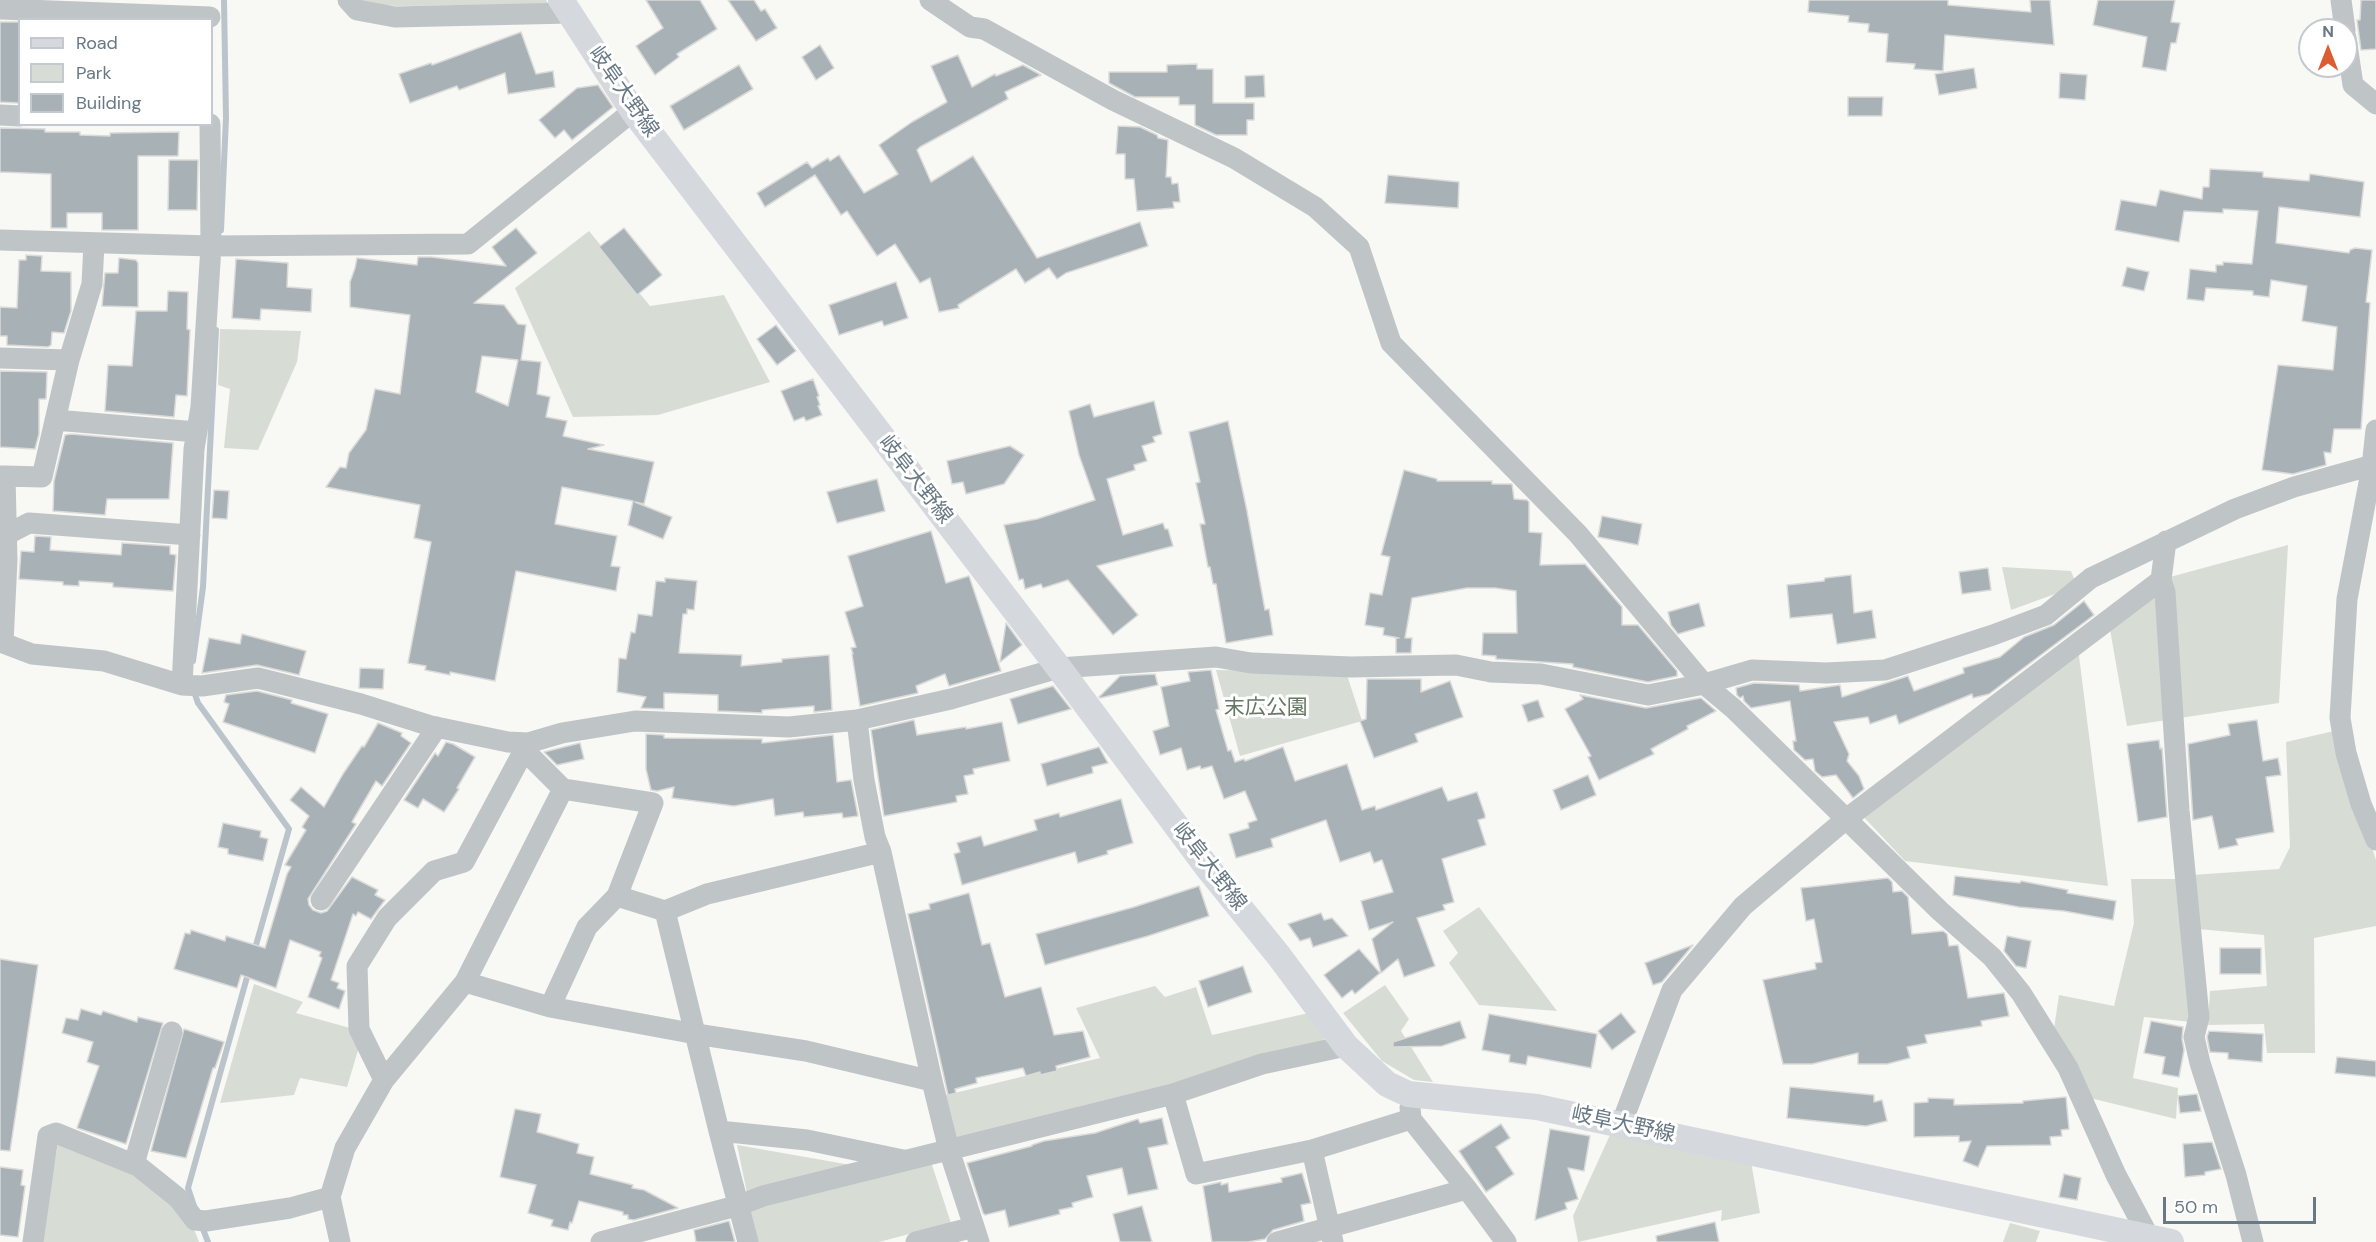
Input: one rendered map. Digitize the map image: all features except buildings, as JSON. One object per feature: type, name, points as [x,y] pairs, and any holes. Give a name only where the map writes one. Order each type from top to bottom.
[{"type":"main road","name":"岐阜大野線","points":[[566,7],[633,111],[1059,668],[1207,867],[1346,1046],[1387,1084],[1408,1094],[1537,1107],[2160,1240]]},
{"type":"street","points":[[348,0],[357,10],[395,17],[566,7]]},
{"type":"street","points":[[930,0],[970,27],[984,29],[1113,100],[1234,158],[1315,207],[1359,247],[1391,342],[1578,534],[1704,684],[1734,709],[1940,911],[1992,957],[2021,993],[2068,1068],[2116,1175],[2160,1240]]},
{"type":"street","points":[[2341,0],[2343,18]]},
{"type":"street","points":[[0,9],[210,12]]},
{"type":"street","points":[[2352,78],[2353,85],[2376,105]]},
{"type":"street","points":[[0,240],[211,246],[468,244],[633,111]]},
{"type":"street","points":[[0,115],[18,116]]},
{"type":"street","points":[[182,685],[194,449],[201,406],[211,246],[210,126]]},
{"type":"street","points":[[94,243],[92,284],[69,360],[42,477],[3,476],[7,560],[2,643],[32,654],[104,661],[182,685],[202,686],[258,678],[361,704],[437,727],[526,747],[563,789],[652,803],[617,896],[587,927],[550,1007]]},
{"type":"street","points":[[0,358],[69,360]]},
{"type":"street","points":[[56,420],[197,432]]},
{"type":"street","points":[[2376,430],[2374,466],[2347,599],[2340,718],[2346,753],[2361,804],[2376,840]]},
{"type":"street","points":[[384,1080],[359,1029],[357,966],[387,918],[434,871],[464,862],[526,747],[585,728],[634,721],[789,727],[857,720],[951,699],[1059,668],[1216,657],[1251,663],[1351,667],[1456,665],[1491,672],[1541,674],[1648,695],[1704,684],[1752,670],[1826,673],[1885,670],[2046,615],[2091,578],[2235,508],[2294,486],[2374,466]]},
{"type":"street","points":[[6,535],[29,523],[190,535]]},
{"type":"street","points":[[2166,541],[2161,580],[2165,592],[2179,810],[2199,1017],[2194,1037],[2200,1063],[2236,1175],[2253,1242]]},
{"type":"street","points":[[1621,1125],[1672,990],[1743,906],[1846,819],[2161,580]]},
{"type":"street","points":[[857,720],[864,780],[875,837],[881,852],[932,1081],[976,1234],[916,1242]]},
{"type":"street","points":[[321,900],[437,727]]},
{"type":"street","points":[[340,1242],[330,1197],[345,1148],[384,1080],[465,982],[563,789]]},
{"type":"street","points":[[617,896],[665,911],[707,894],[881,852]]},
{"type":"street","points":[[665,911],[748,1242]]},
{"type":"street","points":[[465,982],[550,1007],[696,1034],[806,1051],[932,1081]]},
{"type":"street","points":[[134,1164],[172,1032]]},
{"type":"street","points":[[601,1242],[740,1205],[763,1196],[1173,1094],[1262,1064],[1346,1046]]},
{"type":"street","points":[[1173,1094],[1196,1174],[1312,1150],[1411,1119]]},
{"type":"street","points":[[1408,1094],[1411,1119],[1506,1242]]},
{"type":"street","points":[[719,1131],[807,1140],[906,1161]]},
{"type":"street","points":[[33,1242],[48,1136],[56,1133],[134,1164],[178,1198],[195,1220],[206,1221],[290,1208],[330,1197]]},
{"type":"street","points":[[1312,1150],[1332,1234]]},
{"type":"street","points":[[1277,1242],[1332,1234],[1467,1189]]},
{"type":"green space","points":[[360,0],[546,0],[549,5],[396,6],[362,3]]},
{"type":"green space","points":[[589,231],[650,306],[724,295],[770,382],[658,415],[573,417],[515,288]]},
{"type":"green space","points":[[220,329],[301,331],[297,362],[258,450],[224,448],[230,389],[218,385]]},
{"type":"green space","points":[[2288,545],[2279,703],[2127,726],[2109,624],[2170,577]]},
{"type":"green space","points":[[2002,567],[2071,571],[2077,586],[2011,610]]},
{"type":"green space","points":[[2078,648],[2108,886],[1905,861],[1858,811]]},
{"type":"green space","name":"末広公園","points":[[1216,670],[1346,672],[1362,721],[1240,756]]},
{"type":"green space","points":[[2334,731],[2376,860],[2376,926],[2314,938],[2315,1053],[2267,1053],[2264,1024],[2208,1025],[2210,991],[2267,986],[2264,935],[2198,929],[2192,875],[2279,869],[2290,847],[2286,742]]},
{"type":"green space","points":[[2131,879],[2180,879],[2191,1022],[2144,1017],[2133,1078],[2178,1088],[2176,1119],[2086,1097],[2053,1035],[2059,995],[2114,1006],[2134,923]]},
{"type":"green space","points":[[1479,907],[1557,1011],[1479,1005],[1449,963],[1458,953],[1443,931]]},
{"type":"green space","points":[[254,984],[303,1002],[296,1013],[350,1028],[359,1047],[347,1087],[300,1078],[294,1095],[220,1103]]},
{"type":"green space","points":[[1385,985],[1409,1019],[1401,1031],[1433,1082],[1414,1080],[1382,1061],[1343,1013]]},
{"type":"green space","points":[[1155,986],[1165,997],[1196,987],[1212,1035],[1313,1012],[1326,1035],[1322,1045],[953,1143],[942,1096],[1100,1058],[1076,1008]]},
{"type":"green space","points":[[1610,1135],[1751,1162],[1760,1213],[1721,1221],[1722,1210],[1578,1242],[1573,1216]]},
{"type":"green space","points":[[58,1142],[142,1179],[192,1224],[199,1242],[41,1242]]},
{"type":"green space","points":[[737,1145],[851,1165],[748,1198]]},
{"type":"green space","points":[[931,1162],[951,1223],[879,1242],[755,1242],[748,1210]]},
{"type":"green space","points":[[2010,1223],[2040,1231],[2036,1242],[2003,1242]]},
{"type":"waterway","points":[[221,230],[226,118],[224,0]]},
{"type":"waterway","points":[[193,661],[203,587],[216,330]]},
{"type":"waterway","points":[[193,689],[198,703],[289,829],[254,952]]},
{"type":"waterway","points":[[194,1206],[188,1188],[249,970]]},
{"type":"waterway","points":[[201,1224],[208,1242]]}]
